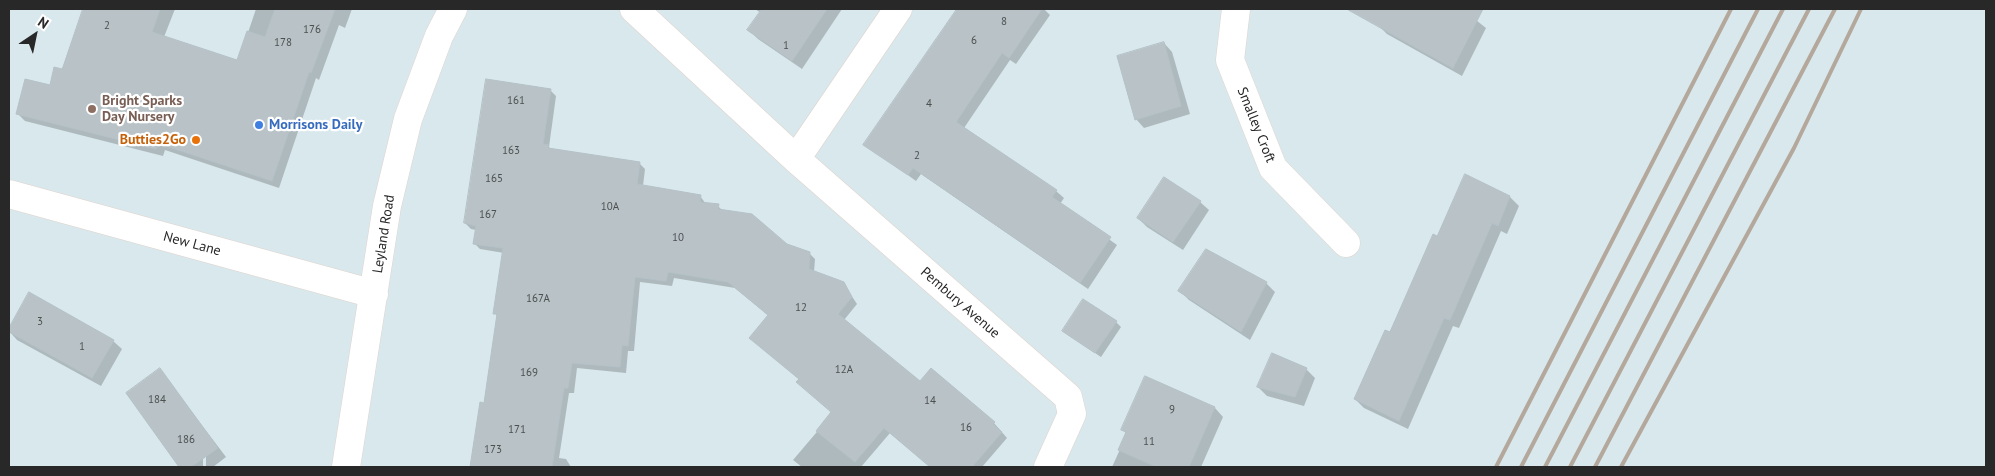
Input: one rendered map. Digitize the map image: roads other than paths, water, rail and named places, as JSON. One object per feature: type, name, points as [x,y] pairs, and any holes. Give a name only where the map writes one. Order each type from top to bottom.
[{"type":"street","name":"Leyland Road","points":[[346,467],[387,206],[408,120],[439,36],[453,9]]},
{"type":"street","name":"Pembury Avenue","points":[[634,9],[796,159],[1068,397],[1072,414],[1048,467]]},
{"type":"street","points":[[796,159],[898,9]]},
{"type":"street","name":"Smalley Croft","points":[[1236,9],[1230,60],[1273,168],[1346,243]]},
{"type":"street","name":"New Lane","points":[[9,194],[374,294]]},
{"type":"railway","points":[[1496,467],[1731,9]]},
{"type":"railway","points":[[1521,467],[1758,9]]},
{"type":"railway","points":[[1545,467],[1783,9]]},
{"type":"railway","points":[[1570,467],[1809,9]]},
{"type":"railway","points":[[1595,467],[1835,9]]},
{"type":"railway","points":[[1621,467],[1794,148],[1861,9]]},
{"type":"place","name":"Bright Sparks Day Nursery","points":[[92,109]]},
{"type":"place","name":"Morrisons Daily","points":[[259,125]]},
{"type":"place","name":"Butties2Go","points":[[196,140]]}]
